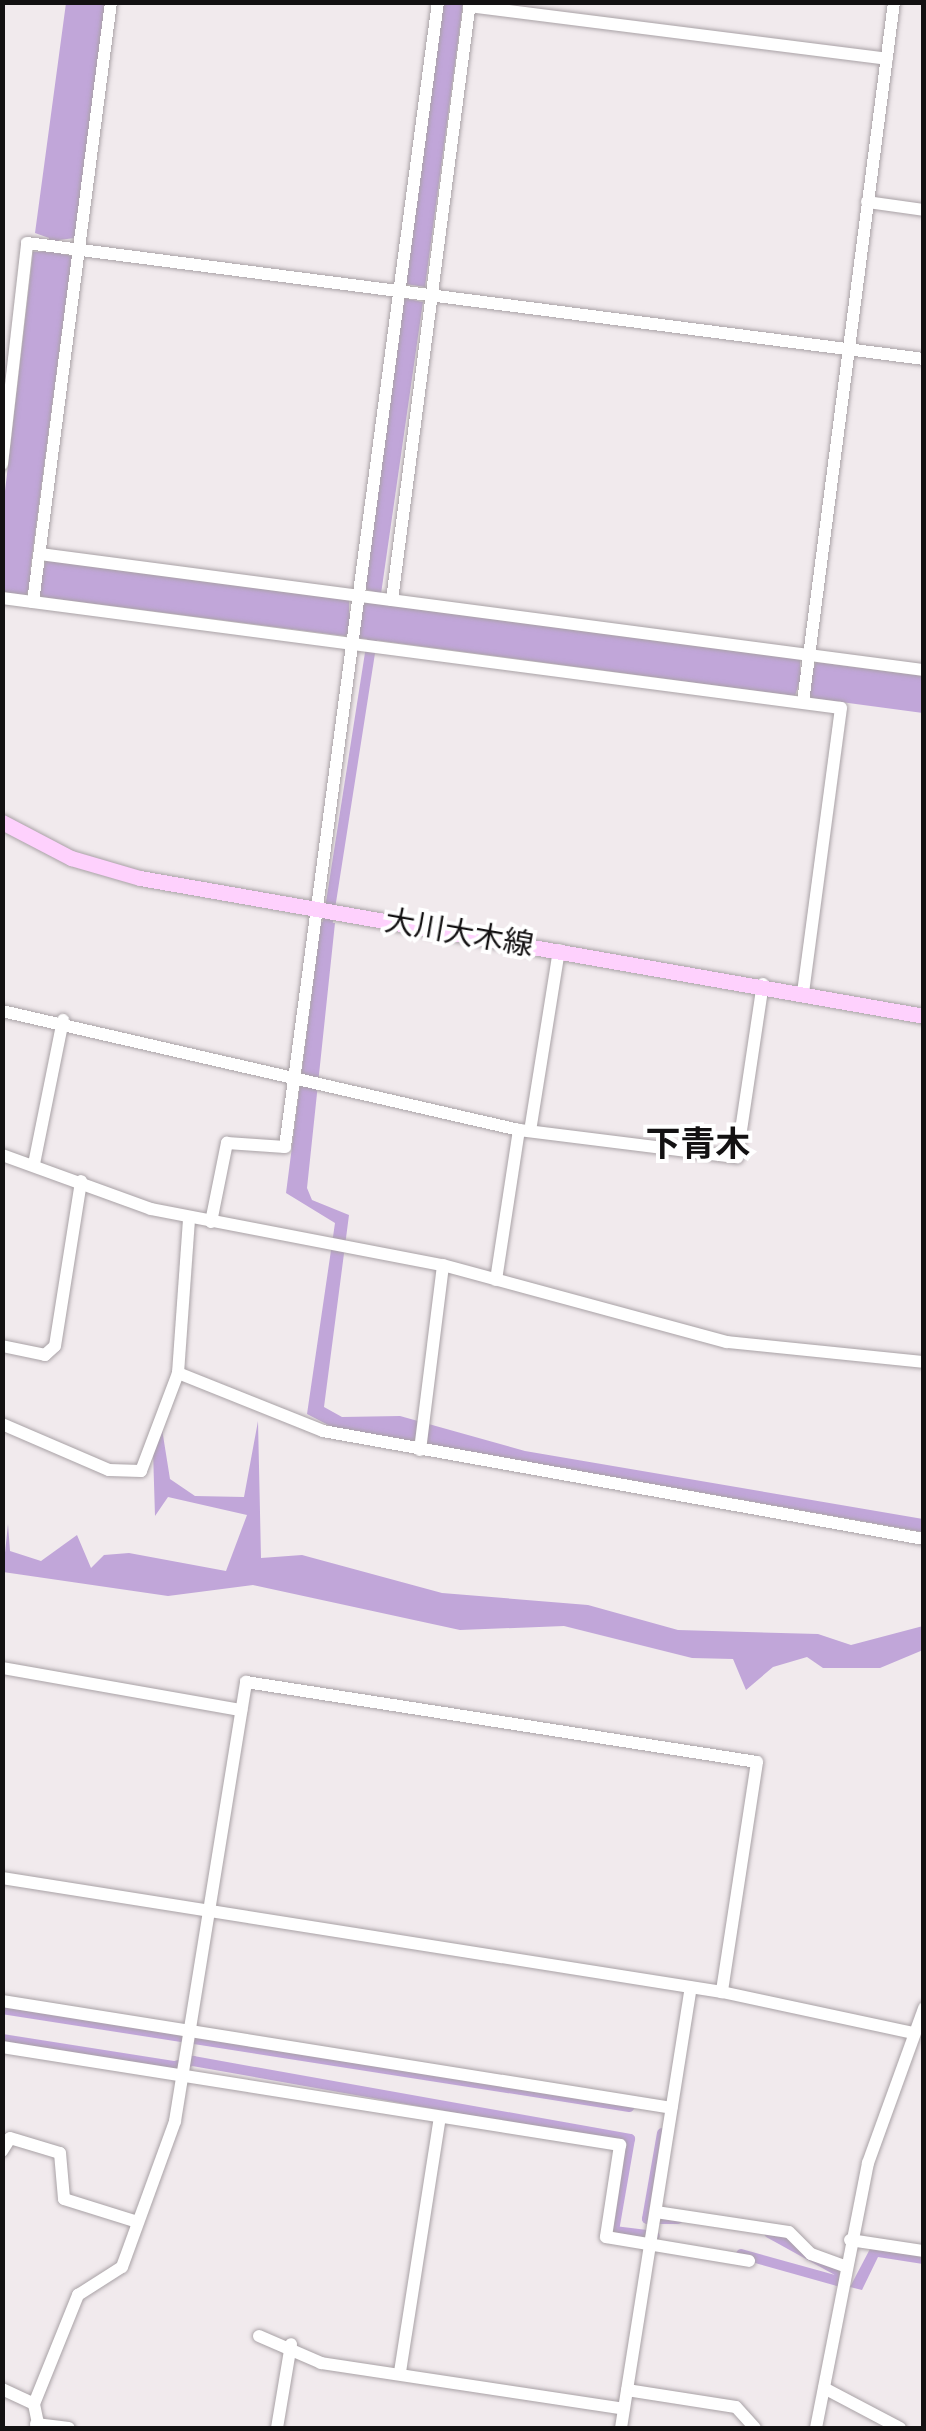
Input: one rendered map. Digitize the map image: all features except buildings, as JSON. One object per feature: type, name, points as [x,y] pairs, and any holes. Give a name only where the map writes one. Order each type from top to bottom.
[{"type":"main road","name":"大川大木線","points":[[2,822],[71,858],[140,878],[804,990],[924,1016]]},
{"type":"street","points":[[34,599],[75,248],[111,2]]},
{"type":"street","points":[[211,1222],[225,1146],[286,1147],[438,2]]},
{"type":"street","points":[[803,702],[894,2]]},
{"type":"street","points":[[388,599],[470,4],[887,60]]},
{"type":"street","points":[[867,202],[924,210]]},
{"type":"street","points":[[2,464],[28,242],[924,359]]},
{"type":"street","points":[[39,556],[924,670]]},
{"type":"street","points":[[5,598],[841,708],[804,990]]},
{"type":"street","points":[[496,1280],[559,950]]},
{"type":"street","points":[[2,1010],[63,1020],[294,1082],[525,1127],[737,1158],[764,984]]},
{"type":"street","points":[[34,1164],[63,1020]]},
{"type":"street","points":[[2,1155],[189,1218],[442,1265],[727,1342],[924,1362]]},
{"type":"street","points":[[2,1346],[44,1354],[55,1346],[81,1182]]},
{"type":"street","points":[[2,1424],[110,1470],[142,1472],[178,1373],[189,1218]]},
{"type":"street","points":[[420,1447],[442,1265]]},
{"type":"street","points":[[178,1373],[292,1424],[924,1539]]},
{"type":"street","points":[[2,1668],[240,1710]]},
{"type":"street","points":[[69,2428],[38,2426],[34,2404],[78,2296],[122,2267],[184,2070],[246,1682],[757,1762],[722,1992]]},
{"type":"street","points":[[2,1878],[722,1992],[913,2033]]},
{"type":"street","points":[[621,2428],[691,1988]]},
{"type":"street","points":[[2,2001],[189,2037],[672,2108]]},
{"type":"street","points":[[816,2428],[850,2240],[923,2010]]},
{"type":"street","points":[[2,2047],[184,2070],[620,2145],[606,2237],[749,2262]]},
{"type":"street","points":[[400,2372],[440,2117]]},
{"type":"street","points":[[2,2151],[10,2138],[60,2153],[64,2200],[138,2222]]},
{"type":"street","points":[[655,2215],[789,2232],[811,2254],[844,2266]]},
{"type":"street","points":[[850,2240],[924,2251]]},
{"type":"street","points":[[259,2336],[292,2344],[321,2363],[624,2409]]},
{"type":"street","points":[[277,2428],[292,2344]]},
{"type":"street","points":[[824,2388],[900,2428]]},
{"type":"street","points":[[2,2389],[34,2404]]},
{"type":"street","points":[[628,2390],[736,2407],[755,2428]]},
{"type":"shaded area","points":[[66,3],[105,3],[75,238],[59,240],[58,253],[72,256],[30,571],[42,573],[46,560],[349,600],[349,613],[359,615],[364,602],[800,659],[800,672],[811,674],[816,662],[923,676],[923,713],[811,698],[799,683],[795,696],[359,638],[358,626],[345,636],[41,597],[31,582],[26,596],[3,593],[3,508],[33,252],[47,251],[49,238],[35,233]]},
{"type":"shaded area","points":[[441,3],[463,3],[425,287],[405,284]]},
{"type":"shaded area","points":[[403,298],[423,302],[381,594],[365,589]]},
{"type":"shaded area","points":[[321,922],[335,923],[307,1188],[312,1200],[349,1215],[324,1407],[342,1417],[400,1416],[525,1451],[923,1519],[923,1532],[332,1427],[307,1414],[335,1223],[286,1193]]},
{"type":"shaded area","points":[[258,1421],[261,1558],[302,1555],[442,1593],[588,1605],[678,1630],[818,1634],[851,1645],[923,1626],[923,1650],[880,1668],[823,1668],[807,1657],[773,1667],[746,1690],[733,1659],[692,1658],[564,1626],[460,1630],[253,1585],[168,1596],[3,1572],[8,1524],[10,1551],[41,1561],[77,1535],[91,1568],[104,1555],[129,1553],[226,1571],[247,1515],[168,1497],[155,1516],[153,1451],[162,1429],[170,1479],[195,1496],[244,1497]]},
{"type":"shaded area","points":[[871,2247],[923,2255],[923,2264],[878,2257],[862,2290],[850,2287]]},
{"type":"waterway","points":[[326,934],[372,641]]},
{"type":"waterway","points":[[2,2009],[629,2107]]},
{"type":"waterway","points":[[2,2039],[175,2066],[193,2061],[630,2139],[614,2231],[655,2236]]},
{"type":"waterway","points":[[662,2133],[647,2219],[678,2219]]},
{"type":"waterway","points":[[741,2254],[838,2281],[840,2272],[769,2233]]},
{"type":"district","name":"下青木","points":[[698,1144]]}]
